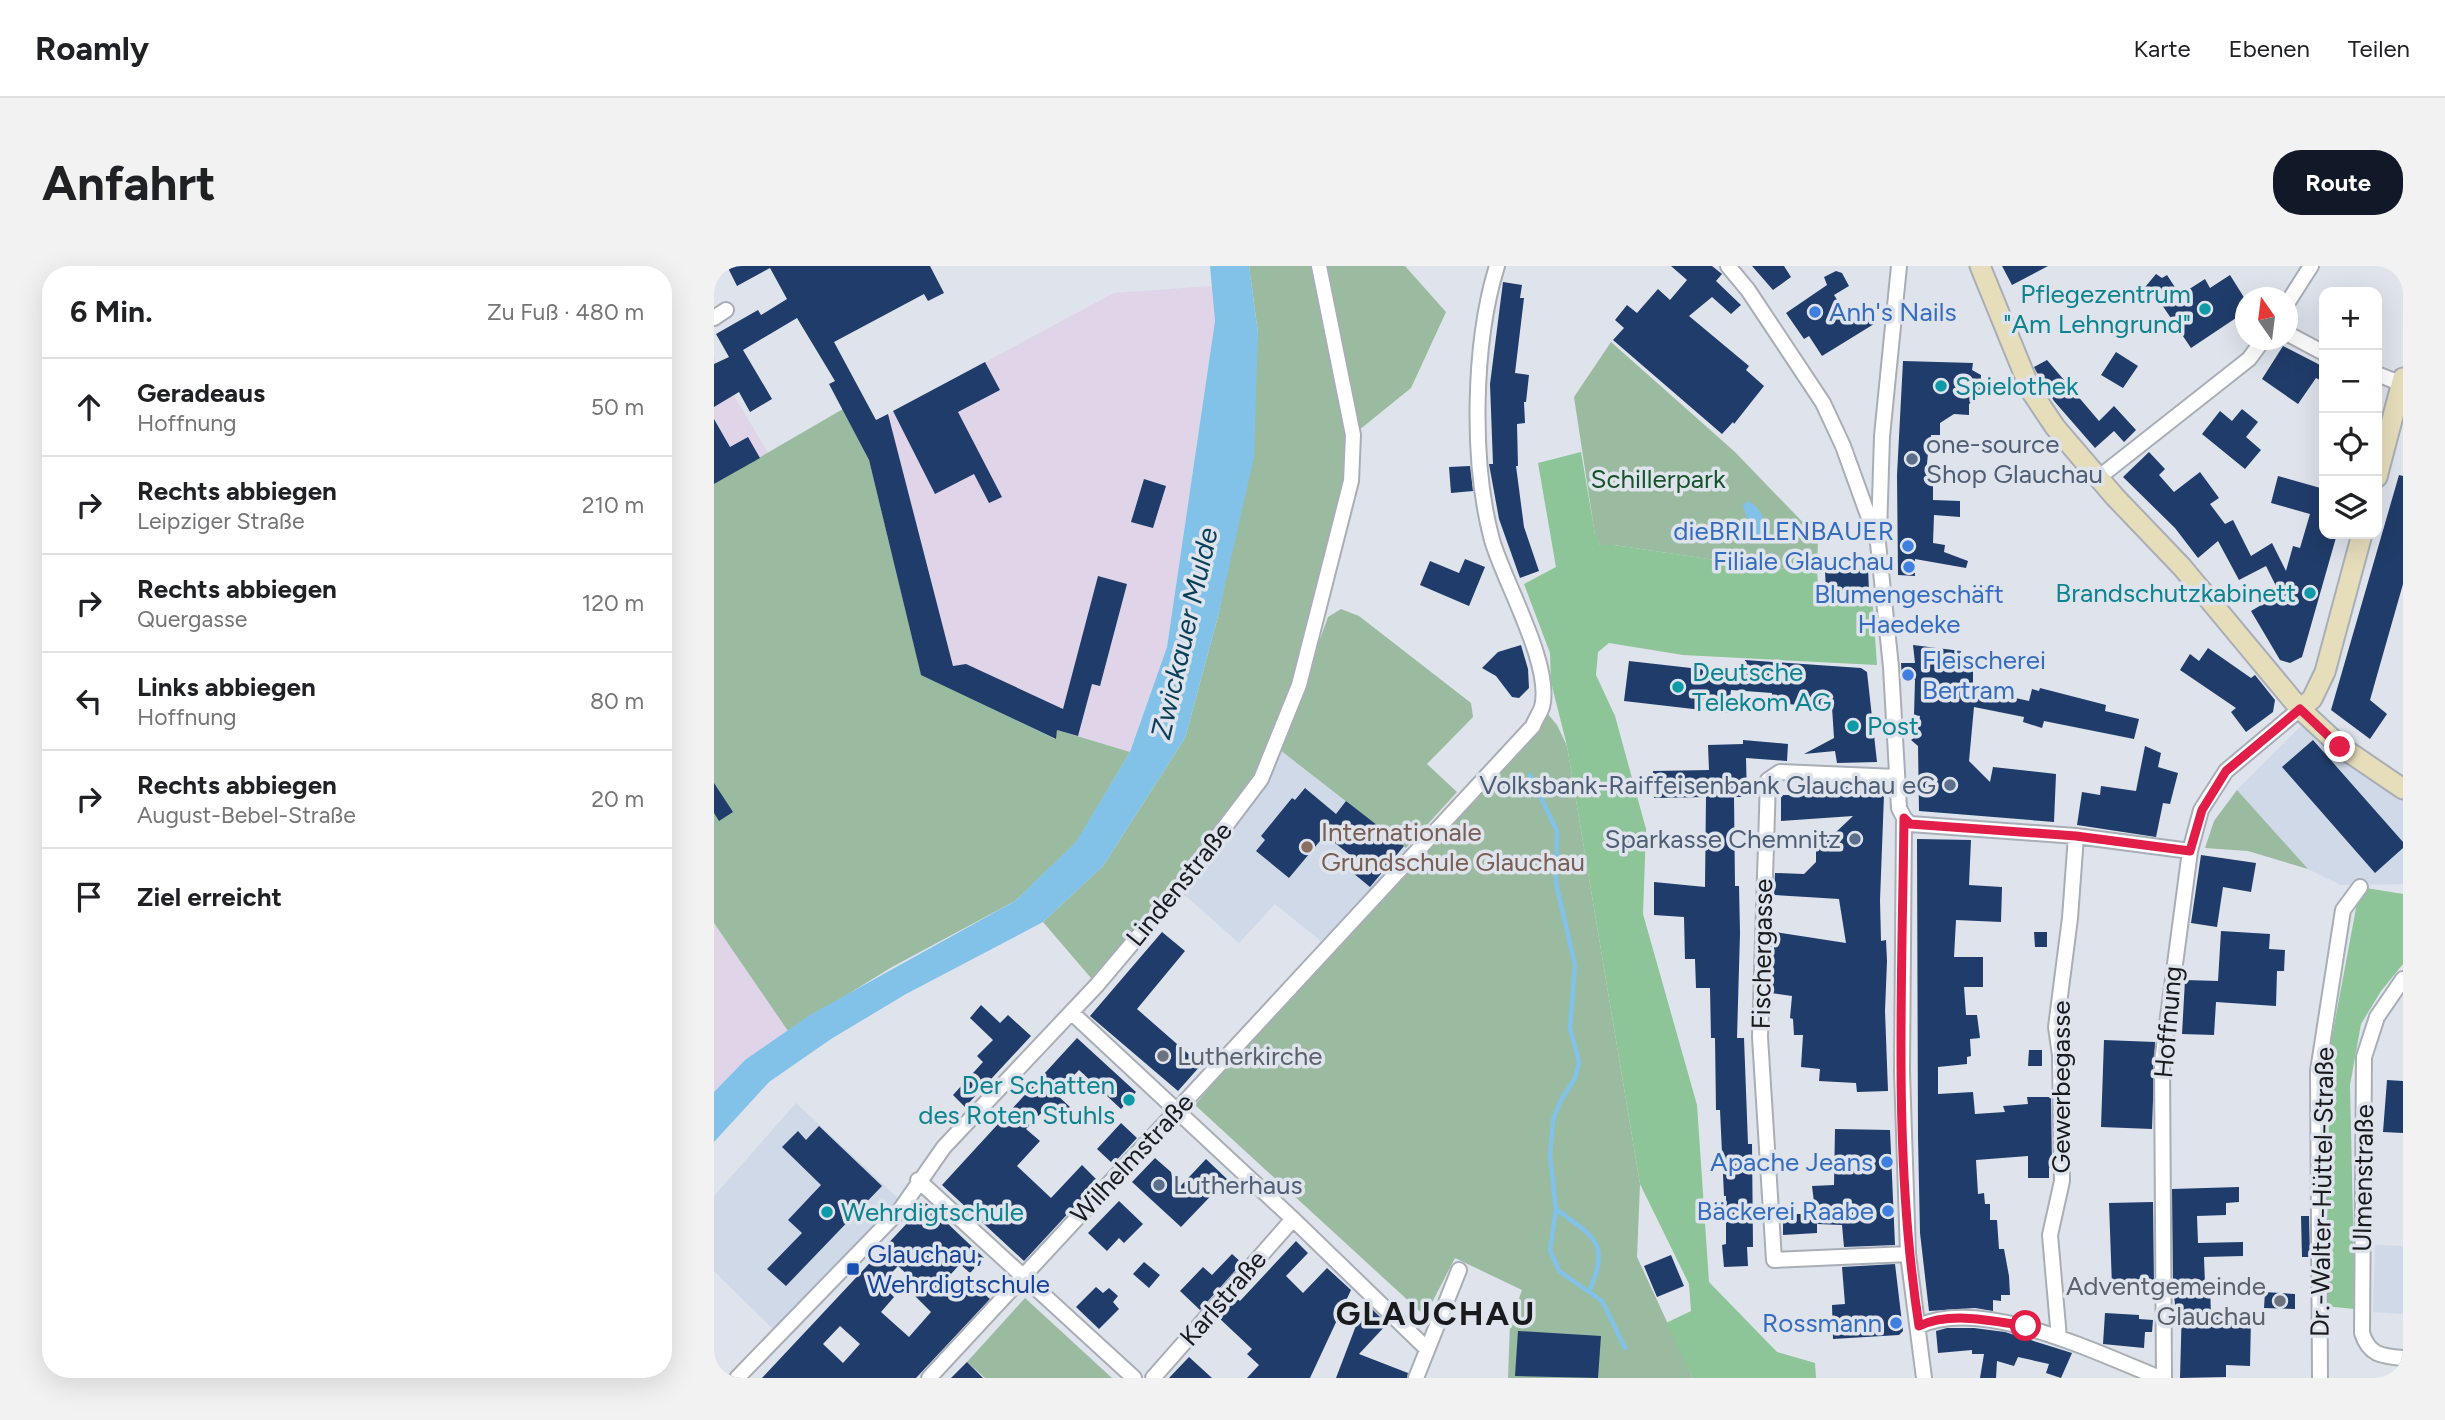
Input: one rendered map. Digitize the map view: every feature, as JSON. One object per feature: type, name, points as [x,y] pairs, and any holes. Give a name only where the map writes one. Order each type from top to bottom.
[{"type":"street","name":"Lindenstraße","points":[[737,1378],[900,1210],[918,1180],[944,1147],[1072,1013],[1178,889],[1261,779],[1299,685],[1351,481],[1353,435],[1319,266]]},
{"type":"street","name":"Wilhelmstraße","points":[[929,1378],[1532,726],[1542,707],[1543,681],[1492,541],[1481,479],[1478,432],[1481,372],[1487,304],[1497,266]]},
{"type":"street","points":[[1727,266],[1748,290],[1823,403],[1843,446],[1878,544]]},
{"type":"street","points":[[1899,266],[1881,436],[1878,544],[1900,813],[1910,824],[2076,836],[2190,851]]},
{"type":"street","points":[[1980,266],[2031,391],[2055,427],[2098,478],[2182,568],[2300,709],[2340,747],[2403,789]]},
{"type":"street","points":[[2297,287],[2311,266]]},
{"type":"street","points":[[2298,340],[2319,350]]},
{"type":"street","points":[[2098,478],[2249,359],[2256,350]]},
{"type":"street","points":[[2377,476],[2402,381],[2382,375]]},
{"type":"street","points":[[2300,709],[2312,699],[2325,672],[2361,539]]},
{"type":"street","name":"Hoffnung","points":[[1919,1326],[1943,1320],[1993,1321],[2026,1326],[2162,1378],[2162,1062],[2190,851],[2202,810],[2226,771],[2300,709]]},
{"type":"street","name":"Fischergasse","points":[[1897,777],[1780,772],[1771,776],[1766,785],[1760,1037],[1774,1260],[1908,1254]]},
{"type":"street","points":[[1904,818],[1902,1072],[1908,1254],[1924,1378]]},
{"type":"street","name":"Gewerbegasse","points":[[2059,1338],[2050,1235],[2062,1181],[2060,1055],[2056,1027],[2070,918],[2076,836]]},
{"type":"street","name":"Dr.-Walter-Hüttel-Straße","points":[[2320,1378],[2318,1071],[2343,910],[2360,887]]},
{"type":"street","name":"Ulmenstraße","points":[[2403,979],[2377,1017],[2364,1057],[2361,1333],[2366,1348],[2380,1356],[2403,1358]]},
{"type":"street","points":[[1072,1013],[1293,1219],[1426,1348]]},
{"type":"street","points":[[918,1180],[1134,1378]]},
{"type":"street","name":"Karlstraße","points":[[1153,1378],[1293,1219]]},
{"type":"street","points":[[1416,1378],[1459,1270]]},
{"type":"shaded area","points":[[1212,286],[1215,321],[1167,647],[1130,752],[1078,736],[1056,739],[921,674],[869,460],[855,432],[1114,293]]},
{"type":"shaded area","points":[[714,356],[717,367],[768,453],[714,484]]},
{"type":"shaded area","points":[[2304,723],[2321,742],[2403,800],[2403,884],[2341,885],[2308,869],[2237,790]]},
{"type":"shaded area","name":"Internationale Grundschule Glauchau","points":[[1276,747],[1412,853],[1328,947],[1275,904],[1239,943],[1178,889]]},
{"type":"shaded area","points":[[714,923],[788,1031],[745,1060],[714,1092]]},
{"type":"shaded area","points":[[796,1103],[899,1199],[894,1208],[776,1332],[714,1271],[714,1196]]},
{"type":"shaded area","points":[[2375,1245],[2403,1246],[2403,1314],[2373,1312]]},
{"type":"green space","points":[[1249,266],[1405,266],[1446,312],[1411,388],[1353,435],[1325,591],[1261,779],[1097,985],[1043,922],[1103,866],[1185,738],[1218,616],[1230,558],[1258,333]]},
{"type":"green space","name":"Schillerpark","points":[[1611,342],[1735,452],[1818,538],[1817,570],[1769,568],[1600,545],[1595,535],[1574,397]]},
{"type":"green space","points":[[843,409],[869,460],[921,674],[1055,739],[1057,730],[1130,752],[1076,843],[1015,901],[892,967],[788,1031],[714,923],[714,484]]},
{"type":"green space","points":[[1581,452],[1595,534],[1600,545],[1769,568],[1817,570],[1819,599],[1872,595],[1877,665],[1683,655],[1609,643],[1598,652],[1596,675],[1615,716],[1646,829],[1643,914],[1697,1105],[1709,1282],[1777,1352],[1815,1363],[1816,1378],[1693,1378],[1666,1323],[1691,1311],[1689,1284],[1640,1184],[1567,746],[1551,682],[1550,653],[1524,584],[1556,567],[1538,463]]},
{"type":"green space","points":[[1341,609],[1359,616],[1471,703],[1473,717],[1427,764],[1457,792],[1406,848],[1280,750],[1328,617]]},
{"type":"green space","points":[[1542,707],[1557,725],[1567,746],[1640,1184],[1637,1257],[1693,1378],[1508,1378],[1510,1324],[1522,1290],[1455,1258],[1425,1316],[1195,1105],[1328,947]]},
{"type":"green space","points":[[2237,790],[2308,869],[2248,851],[2205,848],[2214,821]]},
{"type":"green space","points":[[2360,887],[2403,894],[2403,964],[2381,991],[2361,1024],[2350,1085],[2355,1309],[2324,1306],[2326,1069]]},
{"type":"green space","points":[[1025,1298],[1112,1378],[985,1378],[967,1362]]},
{"type":"water","name":"Zwickauer Mulde","points":[[1210,266],[1249,266],[1258,333],[1254,457],[1218,616],[1185,738],[1103,866],[1043,922],[906,994],[831,1039],[769,1082],[714,1142],[714,1092],[745,1060],[810,1015],[1015,901],[1076,842],[1130,752],[1167,647],[1215,321]]},
{"type":"water","points":[[1748,501],[1762,516],[1760,538],[1752,537],[1743,505]]},
{"type":"building","points":[[727,266],[930,266],[944,293],[928,301],[924,294],[834,342],[876,420],[888,414],[953,666],[966,664],[1063,709],[1098,576],[1127,584],[1100,686],[1092,684],[1078,736],[1057,730],[1056,739],[921,675],[869,460],[829,384],[835,381],[797,318],[743,350],[772,399],[750,412],[739,392],[714,407],[714,364],[729,357],[716,334],[758,310],[761,315],[787,299],[770,268],[737,286]]},
{"type":"building","points":[[1671,266],[1712,266],[1722,274],[1716,281],[1741,305],[1731,314],[1712,297],[1689,316],[1749,366],[1746,370],[1764,386],[1734,424],[1733,422],[1722,434],[1613,340],[1624,328],[1615,320],[1627,305],[1637,313],[1658,289],[1670,300],[1687,280]]},
{"type":"building","points":[[1752,266],[1784,266],[1791,277],[1773,290]]},
{"type":"building","points":[[2002,266],[2048,266],[2012,285]]},
{"type":"building","points":[[1836,271],[1842,273],[1849,286],[1834,295],[1852,323],[1876,307],[1874,324],[1822,356],[1809,336],[1804,339],[1786,313],[1827,285],[1824,277]]},
{"type":"building","name":"Pflegezentrum \"Am Lehngrund\"","points":[[2156,274],[2162,278],[2167,275],[2180,295],[2205,279],[2210,288],[2230,275],[2238,287],[2235,287],[2235,319],[2191,348],[2154,293],[2131,304]]},
{"type":"building","points":[[1503,282],[1522,285],[1520,298],[1524,298],[1515,373],[1529,375],[1524,402],[1525,423],[1517,424],[1516,466],[1524,527],[1539,571],[1520,578],[1499,519],[1489,464],[1493,464],[1490,384]]},
{"type":"building","points":[[2280,350],[2291,350],[2319,364],[2319,380],[2316,378],[2298,404],[2262,379]]},
{"type":"building","points":[[2116,352],[2138,366],[2123,388],[2101,375]]},
{"type":"building","points":[[2047,360],[2099,421],[2114,406],[2136,430],[2124,442],[2114,431],[2095,448],[2054,401],[2036,371],[2034,367]]},
{"type":"building","points":[[1903,361],[1973,363],[1972,370],[1981,375],[1980,397],[1969,404],[1969,415],[1954,414],[1940,423],[1940,435],[1931,435],[1932,453],[1928,453],[1926,475],[1933,476],[1933,500],[1960,501],[1960,517],[1934,515],[1933,543],[1945,545],[1944,552],[1968,561],[1966,568],[1915,559],[1915,576],[1898,575],[1897,475]]},
{"type":"building","points":[[985,362],[1000,390],[958,412],[1002,497],[989,503],[974,474],[935,494],[893,411]]},
{"type":"building","points":[[2242,409],[2258,422],[2246,437],[2261,450],[2245,469],[2202,434],[2220,411],[2232,421]]},
{"type":"building","points":[[714,419],[730,447],[748,437],[760,458],[714,484]]},
{"type":"building","points":[[2149,452],[2165,469],[2159,475],[2174,492],[2200,472],[2219,498],[2210,504],[2225,524],[2233,520],[2251,556],[2272,543],[2286,571],[2293,546],[2300,548],[2310,514],[2271,503],[2278,476],[2319,488],[2319,539],[2336,539],[2302,657],[2290,663],[2280,660],[2251,611],[2280,594],[2266,566],[2239,580],[2218,541],[2198,558],[2175,528],[2123,477]]},
{"type":"building","points":[[1470,466],[1473,491],[1451,493],[1449,467]]},
{"type":"building","points":[[2399,475],[2403,476],[2403,584],[2370,700],[2387,714],[2370,739],[2331,710]]},
{"type":"building","points":[[1144,479],[1166,486],[1153,528],[1131,522]]},
{"type":"building","points":[[1465,559],[1485,567],[1469,606],[1420,585],[1430,561],[1459,573]]},
{"type":"building","points":[[1868,567],[1869,592],[1826,594],[1825,569]]},
{"type":"building","points":[[1521,645],[1528,669],[1529,688],[1519,698],[1512,697],[1496,676],[1482,668],[1498,652]]},
{"type":"building","points":[[1913,645],[1961,651],[1957,671],[1973,671],[1973,684],[1984,685],[1984,691],[2029,701],[2032,689],[2039,691],[2040,688],[2106,705],[2105,711],[2139,719],[2134,739],[2044,721],[2042,728],[2023,722],[2024,717],[1974,707],[1969,761],[1990,782],[1993,767],[2056,774],[2054,822],[1919,811],[1918,746],[1911,740],[1917,736],[1920,716],[1914,715],[1915,680],[1902,680],[1901,663],[1915,663]]},
{"type":"building","points":[[2208,648],[2251,678],[2255,675],[2275,700],[2273,712],[2246,732],[2231,712],[2236,708],[2180,670],[2190,654],[2199,661]]},
{"type":"building","points":[[1745,660],[1861,668],[1867,672],[1877,762],[1837,763],[1835,751],[1804,754],[1834,738],[1832,707],[1772,703],[1772,693],[1731,690],[1728,713],[1624,701],[1629,661],[1744,674]]},
{"type":"building","points":[[1743,740],[1788,744],[1787,761],[1746,758],[1747,797],[1734,797],[1735,886],[1739,886],[1740,933],[1737,1038],[1744,1038],[1748,1144],[1752,1144],[1753,1247],[1747,1247],[1748,1266],[1724,1267],[1722,1245],[1726,1244],[1726,1196],[1720,1110],[1716,1110],[1715,1038],[1711,1038],[1710,988],[1696,988],[1695,959],[1685,959],[1684,917],[1654,915],[1654,882],[1705,887],[1706,797],[1654,798],[1653,771],[1709,770],[1708,745],[1743,744]]},
{"type":"building","points":[[2313,740],[2403,842],[2403,848],[2375,873],[2282,767]]},
{"type":"building","points":[[2145,746],[2161,753],[2158,767],[2178,773],[2170,804],[2163,803],[2156,837],[2077,825],[2082,792],[2100,795],[2101,786],[2136,791]]},
{"type":"building","points":[[714,783],[733,812],[719,821],[714,813]]},
{"type":"building","points":[[1836,787],[1878,788],[1884,795],[1880,900],[1881,941],[1886,940],[1887,961],[1885,1011],[1888,1091],[1857,1092],[1856,1083],[1819,1081],[1820,1069],[1801,1067],[1803,1035],[1794,1035],[1793,1019],[1790,1018],[1792,996],[1771,993],[1775,932],[1846,943],[1839,899],[1774,895],[1775,873],[1804,874],[1816,862],[1816,851],[1853,816],[1781,821],[1781,795],[1806,795],[1806,789],[1836,790]]},
{"type":"building","points":[[1305,788],[1336,814],[1346,801],[1404,846],[1370,887],[1347,868],[1355,859],[1325,835],[1289,878],[1256,851],[1265,840],[1261,836],[1292,798],[1295,800]]},
{"type":"building","points":[[1917,839],[1971,840],[1969,885],[2002,887],[2001,922],[1956,920],[1954,957],[1983,957],[1983,987],[1964,987],[1966,1015],[1977,1015],[1980,1038],[1970,1039],[1971,1056],[1967,1057],[1967,1064],[1938,1067],[1938,1094],[1973,1092],[1975,1114],[2005,1112],[2003,1106],[2028,1104],[2027,1097],[2051,1097],[2052,1168],[2049,1168],[2049,1178],[2028,1178],[2028,1156],[1976,1160],[1978,1194],[1984,1193],[1985,1204],[1990,1204],[1990,1220],[1997,1220],[1999,1249],[2004,1249],[2009,1276],[2010,1295],[2001,1295],[2001,1301],[1993,1300],[1993,1311],[1975,1308],[1929,1311],[1920,1233]]},
{"type":"building","points":[[2201,855],[2256,863],[2251,892],[2223,887],[2217,927],[2191,923]]},
{"type":"building","points":[[2221,931],[2270,934],[2269,949],[2285,950],[2284,971],[2277,971],[2276,1006],[2216,1002],[2214,1035],[2182,1034],[2185,980],[2218,981]]},
{"type":"building","points":[[1162,932],[1185,951],[1137,1009],[1201,1065],[1178,1091],[1090,1016]]},
{"type":"building","points":[[2034,932],[2047,932],[2047,947],[2035,947]]},
{"type":"building","points":[[981,1005],[1000,1023],[1008,1015],[1031,1036],[965,1107],[953,1095],[983,1062],[977,1056],[993,1040],[970,1018]]},
{"type":"building","points":[[1077,1038],[1136,1092],[1121,1109],[1079,1070],[1056,1094],[1070,1107],[1068,1110],[1056,1123],[1043,1111],[1026,1129],[1040,1141],[1017,1166],[1051,1198],[1082,1165],[1098,1181],[1024,1261],[942,1185]]},
{"type":"building","points":[[2104,1040],[2155,1042],[2152,1129],[2101,1127]]},
{"type":"building","points":[[2029,1050],[2042,1050],[2042,1066],[2028,1066]]},
{"type":"building","points":[[2387,1080],[2403,1081],[2403,1133],[2383,1132]]},
{"type":"building","points":[[1121,1123],[1137,1138],[1113,1164],[1097,1149]]},
{"type":"building","name":"Wehrdigtschule","points":[[819,1126],[882,1186],[786,1286],[767,1269],[802,1233],[788,1220],[821,1185],[782,1147],[798,1131],[806,1140]]},
{"type":"building","points":[[1835,1129],[1890,1130],[1895,1245],[1844,1247],[1842,1225],[1817,1224],[1817,1233],[1783,1235],[1783,1214],[1801,1214],[1801,1202],[1814,1202],[1812,1186],[1834,1185]]},
{"type":"building","points":[[1155,1158],[1171,1172],[1175,1192],[1206,1159],[1227,1179],[1181,1227],[1132,1182]]},
{"type":"building","points":[[2239,1187],[2239,1202],[2226,1203],[2226,1215],[2197,1216],[2198,1243],[2243,1242],[2243,1256],[2204,1257],[2205,1284],[2210,1284],[2211,1317],[2251,1318],[2250,1366],[2226,1365],[2226,1377],[2180,1378],[2182,1305],[2175,1305],[2173,1284],[2172,1189]]},
{"type":"building","points":[[1119,1201],[1143,1224],[1124,1243],[1119,1238],[1107,1251],[1088,1233]]},
{"type":"building","points":[[2153,1202],[2154,1284],[2112,1286],[2109,1203]]},
{"type":"building","points":[[926,1203],[984,1258],[970,1273],[960,1264],[942,1284],[960,1300],[974,1285],[990,1299],[916,1378],[762,1378]],"holes":[[[898,1266],[922,1288],[915,1296],[931,1312],[909,1337],[881,1312],[894,1297],[881,1284]],[[840,1326],[860,1344],[843,1363],[823,1344]]]},
{"type":"building","points":[[2301,1216],[2309,1216],[2310,1257],[2302,1257]]},
{"type":"building","points":[[1296,1241],[1308,1253],[1286,1276],[1303,1293],[1327,1268],[1351,1290],[1310,1378],[1247,1378],[1259,1365],[1247,1354],[1252,1349],[1219,1318],[1236,1298],[1240,1301]]},
{"type":"building","points":[[1232,1254],[1242,1263],[1200,1310],[1180,1291],[1203,1267],[1212,1275]]},
{"type":"building","points":[[1671,1255],[1684,1286],[1657,1297],[1644,1266]]},
{"type":"building","points":[[1144,1262],[1160,1275],[1149,1288],[1133,1274]]},
{"type":"building","points":[[1895,1264],[1903,1331],[1899,1335],[1833,1339],[1832,1305],[1845,1304],[1842,1267]]},
{"type":"building","points":[[1096,1287],[1103,1293],[1109,1288],[1118,1296],[1113,1302],[1119,1309],[1099,1329],[1076,1307]]},
{"type":"building","name":"Adventgemeinde Glauchau","points":[[2265,1292],[2295,1294],[2295,1309],[2264,1308]]},
{"type":"building","points":[[1365,1302],[1387,1324],[1359,1354],[1408,1373],[1407,1378],[1336,1378]]},
{"type":"building","points":[[2105,1313],[2139,1315],[2139,1319],[2153,1320],[2152,1332],[2145,1332],[2144,1348],[2103,1344]]},
{"type":"building","points":[[1947,1328],[2005,1332],[2072,1353],[2061,1378],[2046,1373],[2049,1364],[2018,1357],[2014,1366],[1997,1361],[1996,1378],[1980,1378],[1984,1354],[1972,1354],[1972,1350],[1938,1353],[1936,1331]]},
{"type":"building","points":[[1518,1331],[1601,1336],[1598,1378],[1515,1376]]},
{"type":"building","points":[[1189,1357],[1212,1378],[1169,1378]]},
{"type":"building","points":[[967,1362],[983,1378],[951,1378]]},
{"type":"waterway","points":[[1530,775],[1557,831],[1556,883],[1575,965],[1570,1028],[1579,1062],[1575,1078],[1560,1102],[1553,1120],[1550,1155],[1556,1209],[1550,1250],[1559,1271],[1602,1301],[1625,1348]]},
{"type":"waterway","points":[[1556,1209],[1595,1242],[1598,1262],[1589,1292]]},
{"type":"place","name":"Pflegezentrum \"Am Lehngrund\"","points":[[2205,309]]},
{"type":"place","name":"Anh's Nails","points":[[1815,312]]},
{"type":"place","name":"Spielothek","points":[[1941,386]]},
{"type":"place","name":"one-source Shop Glauchau","points":[[1912,459]]},
{"type":"place","name":"dieBRILLENBAUER Filiale Glauchau","points":[[1908,546]]},
{"type":"place","name":"Blumengeschäft Haedeke","points":[[1909,567]]},
{"type":"place","name":"Brandschutzkabinett","points":[[2310,593]]},
{"type":"place","name":"Fleischerei Bertram","points":[[1908,675]]},
{"type":"place","name":"Deutsche Telekom AG","points":[[1678,687]]},
{"type":"place","name":"Post","points":[[1853,726]]},
{"type":"place","name":"Volksbank-Raiffeisenbank Glauchau eG","points":[[1950,785]]},
{"type":"place","name":"Sparkasse Chemnitz","points":[[1855,839]]},
{"type":"place","name":"Internationale Grundschule Glauchau","points":[[1307,847]]},
{"type":"place","name":"Lutherkirche","points":[[1163,1056]]},
{"type":"place","name":"Der Schatten des Roten Stuhls","points":[[1129,1100]]},
{"type":"place","name":"Apache Jeans","points":[[1887,1162]]},
{"type":"place","name":"Lutherhaus","points":[[1159,1185]]},
{"type":"place","name":"Bäckerei Raabe","points":[[1888,1211]]},
{"type":"place","name":"Wehrdigtschule","points":[[827,1212]]},
{"type":"place","name":"Glauchau, Wehrdigtschule","points":[[853,1269]]},
{"type":"place","name":"Adventgemeinde Glauchau","points":[[2280,1301]]},
{"type":"place","name":"Rossmann","points":[[1896,1323]]},
{"type":"district","name":"GLAUCHAU","points":[[1436,1313]]},
{"type":"route","points":[[2026,1326],[1963,1318],[1934,1321],[1919,1326],[1908,1254],[1902,1072],[1904,818],[1910,824],[2076,836],[2190,851],[2202,810],[2226,771],[2300,709],[2340,747]]}]
